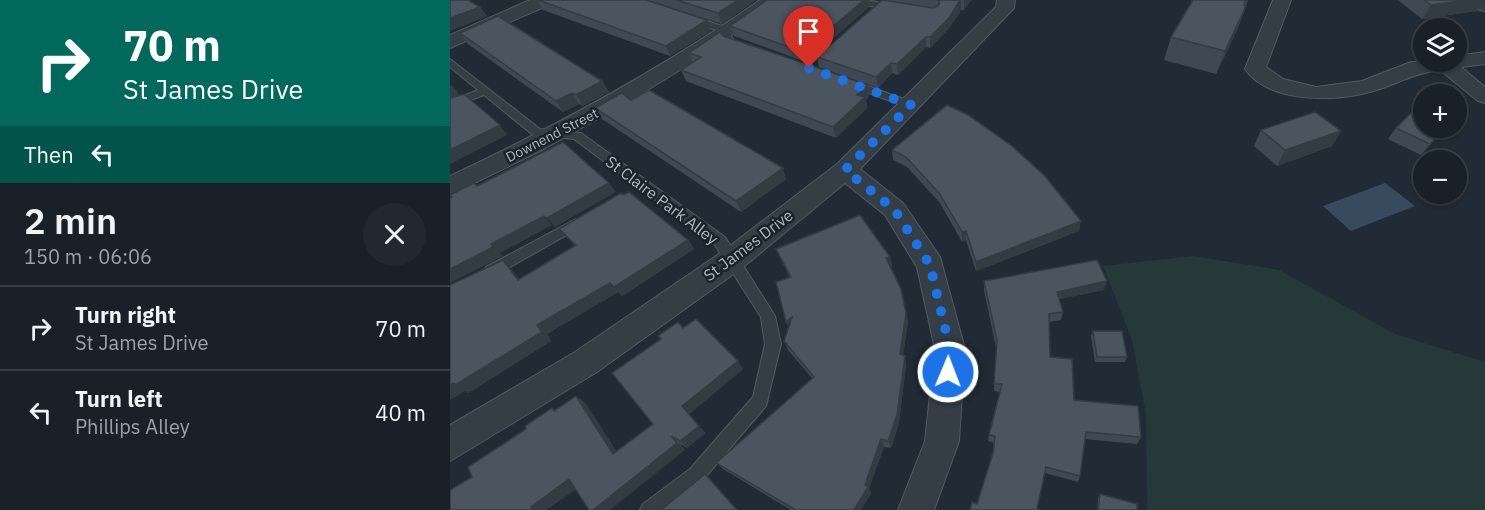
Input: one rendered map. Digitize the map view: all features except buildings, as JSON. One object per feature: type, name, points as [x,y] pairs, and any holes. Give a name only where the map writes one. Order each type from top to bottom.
[{"type":"street","points":[[450,42],[545,0]]},
{"type":"street","name":"Downend Street","points":[[450,186],[557,135],[654,80],[724,36],[771,0]]},
{"type":"street","name":"St James Drive","points":[[450,444],[586,362],[732,260],[845,170],[1005,8],[1006,0]]},
{"type":"street","points":[[1282,0],[1255,69],[1276,84],[1316,93],[1336,91],[1366,87],[1413,68]]},
{"type":"street","points":[[1477,0],[1485,6]]},
{"type":"street","points":[[1467,61],[1485,58]]},
{"type":"street","points":[[1455,72],[1485,97]]},
{"type":"street","points":[[845,170],[894,209],[930,265],[950,349],[942,441],[916,510]]},
{"type":"lane","points":[[851,0],[903,8]]},
{"type":"lane","points":[[872,13],[882,5]]},
{"type":"lane","points":[[684,16],[719,28],[732,44],[743,47]]},
{"type":"lane","name":"St Claire Park Alley","points":[[450,62],[537,132],[577,136],[638,188],[720,241],[768,316],[772,344],[760,401],[696,475],[650,510]]},
{"type":"lane","points":[[840,79],[911,105]]},
{"type":"lane","points":[[450,105],[485,91]]},
{"type":"lane","points":[[482,276],[593,214]]},
{"type":"green space","points":[[1194,256],[1279,270],[1395,334],[1485,362],[1485,510],[1147,510],[1146,414],[1132,340],[1103,266]]},
{"type":"water","points":[[1385,183],[1415,206],[1351,231],[1323,206]]},
{"type":"route","points":[[809,68],[911,105],[845,170],[894,209],[930,265],[950,349],[948,372]]}]
